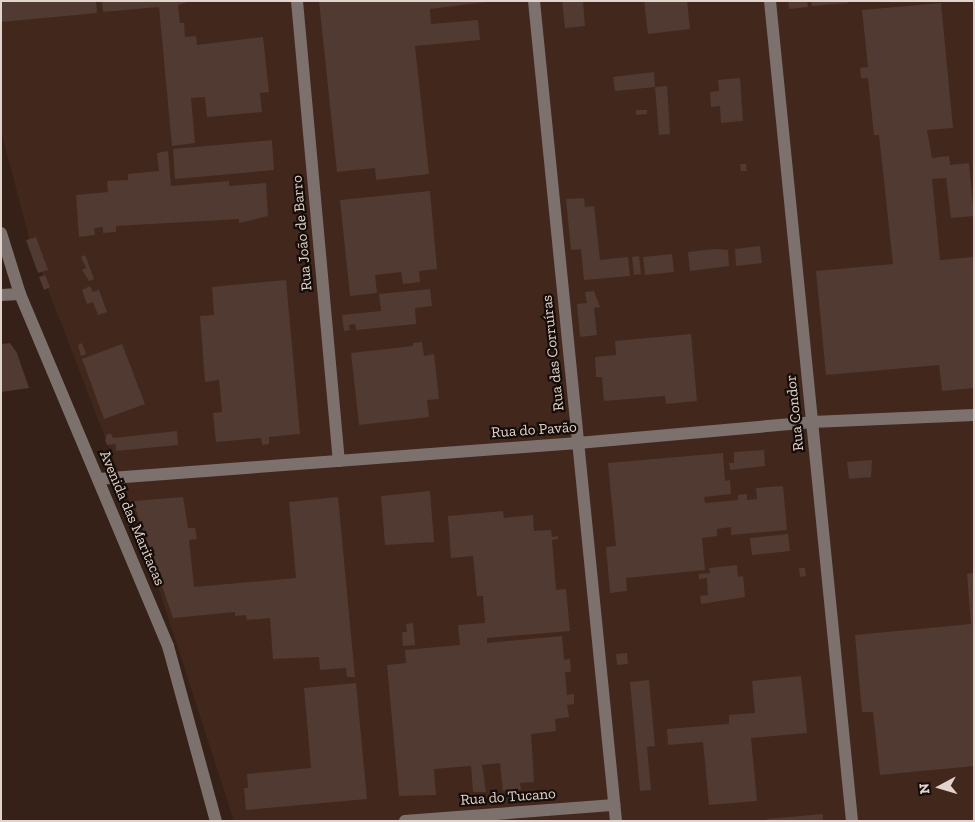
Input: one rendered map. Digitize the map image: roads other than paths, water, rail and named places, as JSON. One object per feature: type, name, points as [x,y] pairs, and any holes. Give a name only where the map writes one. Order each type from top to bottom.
[{"type":"street","name":"Rua João de Barro","points":[[297,1],[339,461]]},
{"type":"street","name":"Rua das Corruíras","points":[[534,1],[616,821]]},
{"type":"street","name":"Rua Condor","points":[[770,1],[852,821]]},
{"type":"street","name":"Avenida das Maritacas","points":[[1,233],[20,294],[168,646],[216,821]]},
{"type":"street","points":[[1,295],[20,294]]},
{"type":"street","name":"Rua do Pavão","points":[[98,478],[578,443],[812,422],[974,415]]},
{"type":"street","name":"Rua do Tucano","points":[[405,821],[614,805]]}]
